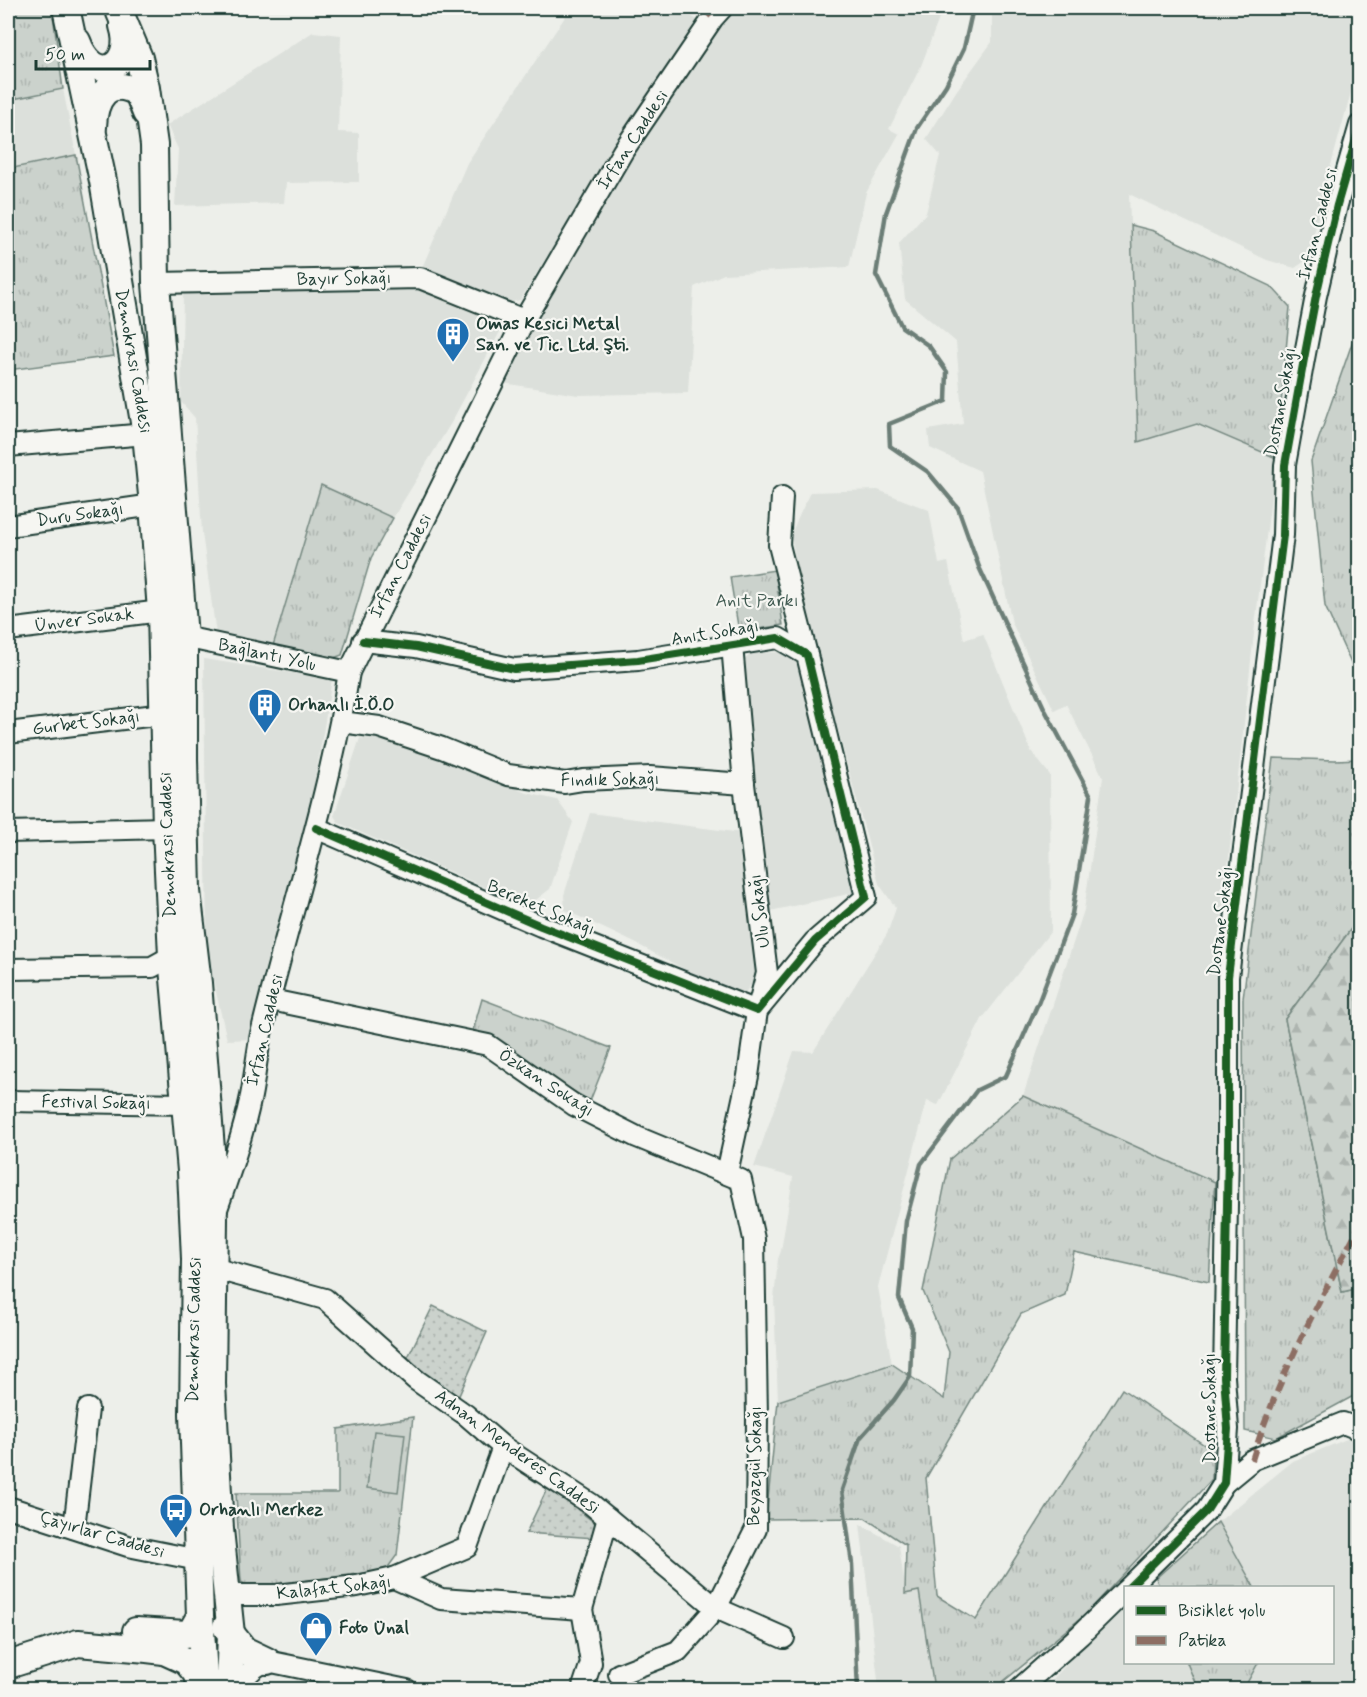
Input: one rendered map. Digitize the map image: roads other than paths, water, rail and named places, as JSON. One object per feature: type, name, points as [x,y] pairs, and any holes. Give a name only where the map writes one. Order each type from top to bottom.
[{"type":"main road","points":[[67,10],[82,56],[91,65],[110,68],[118,63],[124,54],[126,43],[117,8]]},
{"type":"main road","name":"Demokrasi Caddesi","points":[[117,8],[138,58],[146,88],[154,145],[156,282],[184,637],[187,891],[199,994],[211,1149],[214,1219],[212,1384],[216,1483],[225,1595],[231,1634],[229,1689]]},
{"type":"main road","name":"Demokrasi Caddesi","points":[[67,10],[94,143],[146,434],[153,505],[161,610],[166,828],[172,956],[195,1259],[193,1414],[203,1689]]},
{"type":"main road","points":[[94,143],[93,125],[96,102],[104,92],[122,87],[138,93],[145,106],[154,145]]},
{"type":"main road","points":[[199,1587],[244,1650],[267,1661]]},
{"type":"main road","points":[[8,1648],[64,1632],[94,1628],[186,1634],[191,1632],[200,1616]]},
{"type":"main road","points":[[166,1634],[189,1643],[202,1652],[219,1677],[223,1689]]},
{"type":"main road","points":[[8,1665],[78,1643],[164,1651],[186,1661],[196,1673],[203,1689]]},
{"type":"street","name":"İrfan Caddesi","points":[[214,1219],[238,1149],[261,1035],[316,828],[341,722],[349,672],[524,320],[623,151],[722,8]]},
{"type":"street","name":"İrfan Caddesi","points":[[1316,296],[1337,205],[1359,125]]},
{"type":"street","name":"Bayır Sokağı","points":[[156,282],[420,278],[524,320]]},
{"type":"street","name":"Dostane Sokağı","points":[[1130,1586],[1207,1510],[1224,1483],[1228,1429],[1224,1377],[1228,977],[1283,535],[1285,465],[1316,296]]},
{"type":"street","points":[[8,446],[146,434]]},
{"type":"street","points":[[757,1011],[815,941],[866,897],[779,545],[782,497]]},
{"type":"street","name":"Duru Sokağı","points":[[8,526],[153,505]]},
{"type":"street","name":"Ünver Sokak","points":[[8,630],[161,610]]},
{"type":"street","name":"Bağlantı Yolu","points":[[184,637],[349,672]]},
{"type":"street","name":"Anıt Sokağı","points":[[363,640],[416,647],[514,669],[638,660],[778,638],[807,655]]},
{"type":"street","name":"Ulu Sokağı","points":[[732,645],[744,784],[767,973],[757,1011],[734,1177]]},
{"type":"street","name":"Gurbet Sokağı","points":[[8,733],[164,714]]},
{"type":"street","name":"Fındık Sokağı","points":[[341,722],[379,727],[442,748],[508,775],[565,783],[650,777],[744,784]]},
{"type":"street","points":[[8,832],[166,828]]},
{"type":"street","name":"Bereket Sokağı","points":[[316,828],[541,926],[757,1011]]},
{"type":"street","points":[[8,969],[152,967],[172,956]]},
{"type":"street","name":"Özkan Sokağı","points":[[271,1000],[488,1045],[574,1105],[637,1137],[734,1177]]},
{"type":"street","name":"Festival Sokağı","points":[[8,1101],[185,1104]]},
{"type":"street","name":"Beyazgül Sokağı","points":[[617,1682],[678,1651],[716,1608],[756,1529],[754,1239],[734,1177]]},
{"type":"street","name":"Adnan Menderes Caddesi","points":[[213,1268],[325,1299],[416,1380],[466,1415],[503,1447],[591,1504],[716,1608],[784,1638]]},
{"type":"street","points":[[74,1528],[88,1409]]},
{"type":"street","points":[[1224,1483],[1252,1460],[1343,1423],[1359,1430]]},
{"type":"street","points":[[394,1578],[467,1547],[503,1447]]},
{"type":"street","name":"Çayırlar Caddesi","points":[[8,1507],[128,1546],[198,1560]]},
{"type":"street","points":[[582,1689],[591,1663],[582,1609],[608,1518]]},
{"type":"street","name":"Kalafat Sokağı","points":[[225,1595],[276,1595],[357,1586],[394,1578],[441,1599],[582,1609]]},
{"type":"street","name":"Dostane Sokağı","points":[[1018,1689],[1080,1635],[1124,1592]]},
{"type":"street","points":[[237,1689],[253,1668],[267,1661],[407,1689]]},
{"type":"street","points":[[591,1663],[617,1682]]},
{"type":"waterway","points":[[858,1690],[852,1564],[842,1490],[860,1438],[894,1400],[910,1377],[912,1328],[899,1298],[906,1221],[921,1164],[977,1090],[1006,1076],[1039,1001],[1072,914],[1091,796],[1045,710],[979,567],[958,508],[928,472],[890,446],[889,424],[946,401],[947,372],[929,346],[902,327],[876,275],[886,213],[917,128],[946,85],[964,48],[973,8]]},
{"type":"place","name":"Omas Kesici Metal San. ve Tic. Ltd. Şti.","points":[[453,363]]},
{"type":"place","name":"Orhanlı İ.Ö.O","points":[[265,734]]},
{"type":"place","name":"Orhanlı Merkez","points":[[176,1539]]},
{"type":"place","name":"Foto Ünal","points":[[316,1657]]},
{"type":"park label","name":"Anıt Parkı","points":[[757,601]]}]
